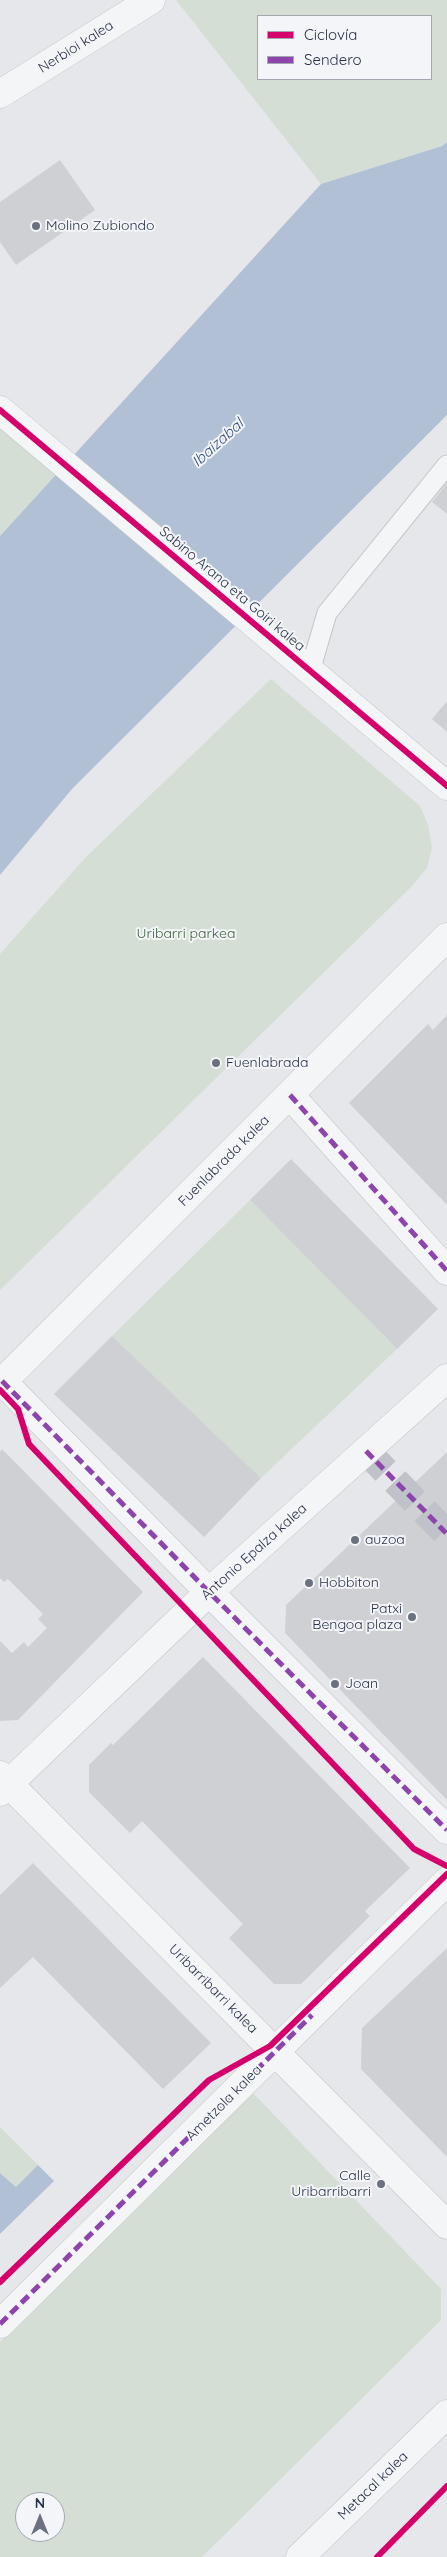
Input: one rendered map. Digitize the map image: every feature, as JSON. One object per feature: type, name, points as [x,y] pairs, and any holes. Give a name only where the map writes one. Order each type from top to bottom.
[{"type":"street","name":"Nerbioi kalea","points":[[0,94],[151,0]]},
{"type":"street","name":"Sabino Arana eta Goiri kalea","points":[[0,410],[447,786]]},
{"type":"street","name":"Fuenlabrada kalea","points":[[1,1382],[447,937]]},
{"type":"street","points":[[290,1095],[447,1271]]},
{"type":"street","name":"Antonio Epalza kalea","points":[[3,1784],[209,1592],[447,1378]]},
{"type":"street","points":[[1,1382],[447,1830]]},
{"type":"street","name":"Uribarribarri kalea","points":[[3,1784],[276,2052],[447,2225]]},
{"type":"street","name":"Ametzola kalea","points":[[0,2324],[447,1881]]},
{"type":"street","name":"Metacal kalea","points":[[300,2557],[447,2414]]},
{"type":"lane","points":[[310,672],[327,613],[447,466]]},
{"type":"green space","points":[[176,0],[447,0],[447,142],[442,146],[321,184]]},
{"type":"green space","points":[[0,413],[60,470],[0,536]]},
{"type":"green space","name":"Uribarri parkea","points":[[271,679],[420,806],[428,825],[432,848],[427,868],[412,886],[0,1290],[0,954],[86,857]]},
{"type":"green space","points":[[250,1200],[397,1349],[261,1478],[112,1336]]},
{"type":"green space","points":[[252,2092],[441,2289],[441,2320],[202,2557],[0,2557],[0,2342]]},
{"type":"green space","points":[[0,2127],[38,2165],[16,2187],[0,2173]]},
{"type":"water","name":"Ibaizabal","points":[[447,142],[447,415],[72,789],[0,875],[0,536],[321,184],[442,146]]},
{"type":"water","points":[[38,2165],[54,2181],[0,2234],[0,2173],[16,2187]]},
{"type":"building","name":"Molino Zubiondo","points":[[60,160],[95,210],[16,265],[0,242],[0,202]]},
{"type":"building","points":[[447,483],[447,514],[432,502]]},
{"type":"building","points":[[447,701],[447,732],[432,719]]},
{"type":"building","points":[[447,1015],[447,1205],[349,1103],[428,1024],[433,1030]]},
{"type":"building","points":[[291,1159],[438,1309],[397,1349],[250,1200]]},
{"type":"building","points":[[112,1336],[261,1478],[204,1537],[54,1394]]},
{"type":"building","points":[[2,1449],[143,1592],[18,1720],[0,1721],[0,1641],[12,1653],[24,1642],[28,1647],[47,1628],[38,1619],[43,1614],[8,1579],[4,1582],[0,1578],[0,1452]]},
{"type":"building","points":[[447,1452],[447,1800],[285,1633],[286,1605]]},
{"type":"building","points":[[203,1657],[410,1868],[365,1911],[370,1916],[301,1984],[274,1984],[229,1938],[243,1924],[142,1821],[130,1833],[89,1792],[89,1765],[111,1743],[113,1745]]},
{"type":"building","points":[[33,1863],[211,2043],[163,2089],[33,1957],[0,1988],[0,1895]]},
{"type":"building","points":[[447,1948],[447,2157],[361,2069],[362,2028]]},
{"type":"tunnel","points":[[366,1451],[446,1533]]},
{"type":"marked path","points":[[290,1095],[447,1271]]},
{"type":"marked path","points":[[2,1381],[209,1592],[447,1830]]},
{"type":"marked path","points":[[366,1451],[446,1533]]},
{"type":"marked path","points":[[0,2324],[312,2015]]},
{"type":"cycle path","points":[[0,410],[447,786]]},
{"type":"cycle path","points":[[0,1390],[18,1409],[29,1444],[414,1849],[447,1866]]},
{"type":"cycle path","points":[[0,2282],[209,2080],[270,2046],[447,1874]]},
{"type":"cycle path","points":[[377,2557],[447,2486]]},
{"type":"place","name":"Molino Zubiondo","points":[[36,226]]},
{"type":"place","name":"Fuenlabrada","points":[[216,1063]]},
{"type":"place","name":"auzoa","points":[[355,1540]]},
{"type":"place","name":"Hobbiton","points":[[309,1583]]},
{"type":"place","name":"Patxi Bengoa plaza","points":[[412,1617]]},
{"type":"place","name":"Joan","points":[[335,1684]]},
{"type":"place","name":"Calle Uribarribarri","points":[[381,2184]]}]
